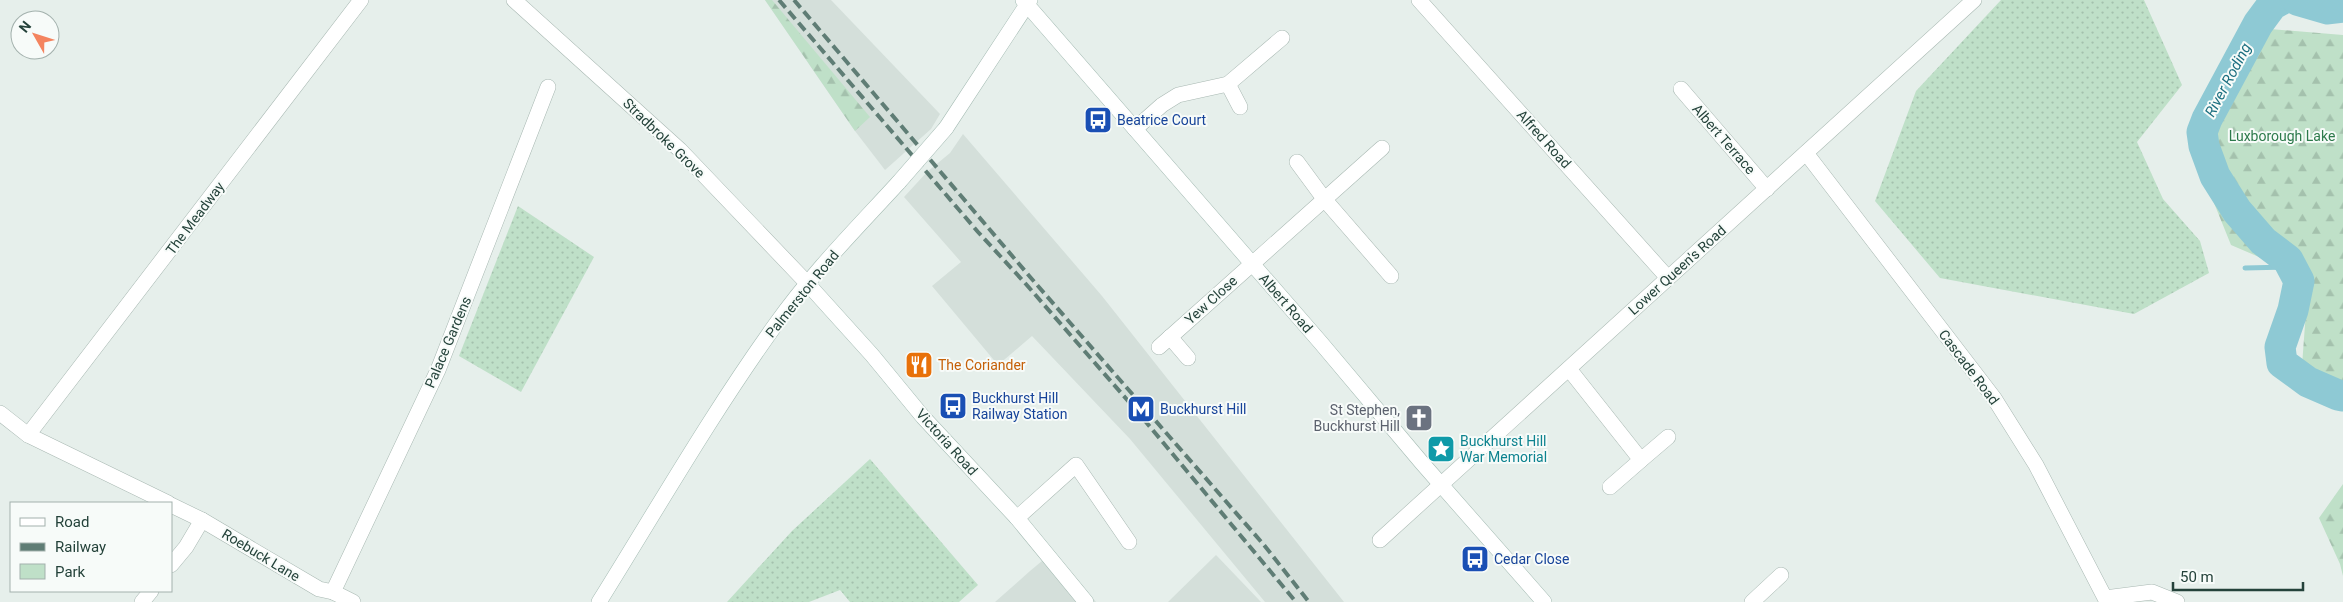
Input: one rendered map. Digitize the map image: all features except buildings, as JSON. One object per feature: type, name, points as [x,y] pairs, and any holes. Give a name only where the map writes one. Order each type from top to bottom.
[{"type":"street","name":"Stradbroke Grove","points":[[514,0],[680,150],[807,283]]},
{"type":"street","name":"Alfred Road","points":[[1419,0],[1668,278]]},
{"type":"street","name":"Lower Queen's Road","points":[[1380,540],[1974,0]]},
{"type":"street","name":"The Meadway","points":[[28,435],[358,1]]},
{"type":"street","name":"Palmerston Road","points":[[600,602],[696,446],[775,325],[807,283],[946,128],[1027,1]]},
{"type":"street","name":"Albert Road","points":[[1027,1],[1441,485],[1544,602]]},
{"type":"street","points":[[1135,129],[1162,105],[1178,95],[1228,84],[1282,38]]},
{"type":"street","points":[[1228,84],[1240,107]]},
{"type":"street","name":"Palace Gardens","points":[[333,592],[438,370],[548,87]]},
{"type":"street","name":"Albert Terrace","points":[[1681,89],[1767,189]]},
{"type":"street","points":[[1252,264],[1382,148]]},
{"type":"street","name":"Cascade Road","points":[[1806,153],[1994,398],[2036,465],[2105,598],[2152,592],[2178,602]]},
{"type":"street","points":[[1297,162],[1325,200],[1391,276]]},
{"type":"street","name":"Yew Close","points":[[1188,358],[1164,342],[1252,264]]},
{"type":"street","name":"Victoria Road","points":[[807,283],[872,355],[923,417],[1017,518],[1086,602]]},
{"type":"street","points":[[1569,369],[1641,460]]},
{"type":"street","name":"Roebuck Lane","points":[[0,412],[28,435],[166,502]]},
{"type":"street","points":[[1610,487],[1668,437]]},
{"type":"street","points":[[1017,518],[1076,465],[1129,542]]},
{"type":"street","name":"Roebuck Lane","points":[[172,505],[202,520],[319,589],[333,592],[353,602]]},
{"type":"street","points":[[172,564],[186,547],[202,520]]},
{"type":"street","points":[[1752,602],[1781,575]]},
{"type":"street","points":[[142,602],[150,592]]},
{"type":"shaded area","points":[[765,0],[831,0],[940,114],[931,129],[885,170],[855,131]]},
{"type":"shaded area","points":[[963,134],[1102,296],[1344,602],[1265,602],[1130,439],[1032,336],[998,365],[932,286],[961,262],[904,197],[927,172],[950,153]]},
{"type":"shaded area","points":[[1054,551],[1096,602],[995,602],[1030,571]]},
{"type":"shaded area","points":[[1216,555],[1261,602],[1168,602]]},
{"type":"green space","points":[[765,0],[772,0],[870,117],[855,131]]},
{"type":"green space","points":[[2001,0],[2144,0],[2182,85],[2137,142],[2163,199],[2200,241],[2209,273],[2134,314],[1940,278],[1875,201],[1916,91]]},
{"type":"green space","name":"Luxborough Lake","points":[[2270,29],[2343,35],[2343,404],[2300,393],[2306,311],[2287,269],[2231,245],[2210,193],[2206,132]]},
{"type":"green space","points":[[518,206],[594,257],[521,392],[459,356]]},
{"type":"green space","points":[[870,459],[978,585],[959,602],[850,602],[840,590],[809,602],[727,602],[792,531]]},
{"type":"green space","points":[[2343,484],[2343,576],[2340,564],[2319,518]]},
{"type":"waterway","name":"River Roding","points":[[2281,0],[2272,5],[2258,24],[2207,119],[2202,132],[2204,146],[2215,176],[2237,211],[2263,241],[2288,260],[2299,281],[2293,310],[2280,347],[2282,363],[2308,382],[2343,396]]},
{"type":"waterway","name":"River Roding","points":[[2297,0],[2328,9],[2343,7]]},
{"type":"waterway","points":[[2245,268],[2293,267]]},
{"type":"railway","points":[[779,0],[978,232],[1136,410],[1296,602]]},
{"type":"railway","points":[[794,0],[1031,278],[1264,545],[1309,602]]},
{"type":"place","name":"Beatrice Court","points":[[1098,120]]},
{"type":"place","name":"The Coriander","points":[[919,365]]},
{"type":"place","name":"Buckhurst Hill Railway Station","points":[[953,406]]},
{"type":"place","name":"Buckhurst Hill","points":[[1141,409]]},
{"type":"place","name":"St Stephen, Buckhurst Hill","points":[[1419,418]]},
{"type":"place","name":"Buckhurst Hill War Memorial","points":[[1441,449]]},
{"type":"place","name":"Cedar Close","points":[[1475,559]]}]
